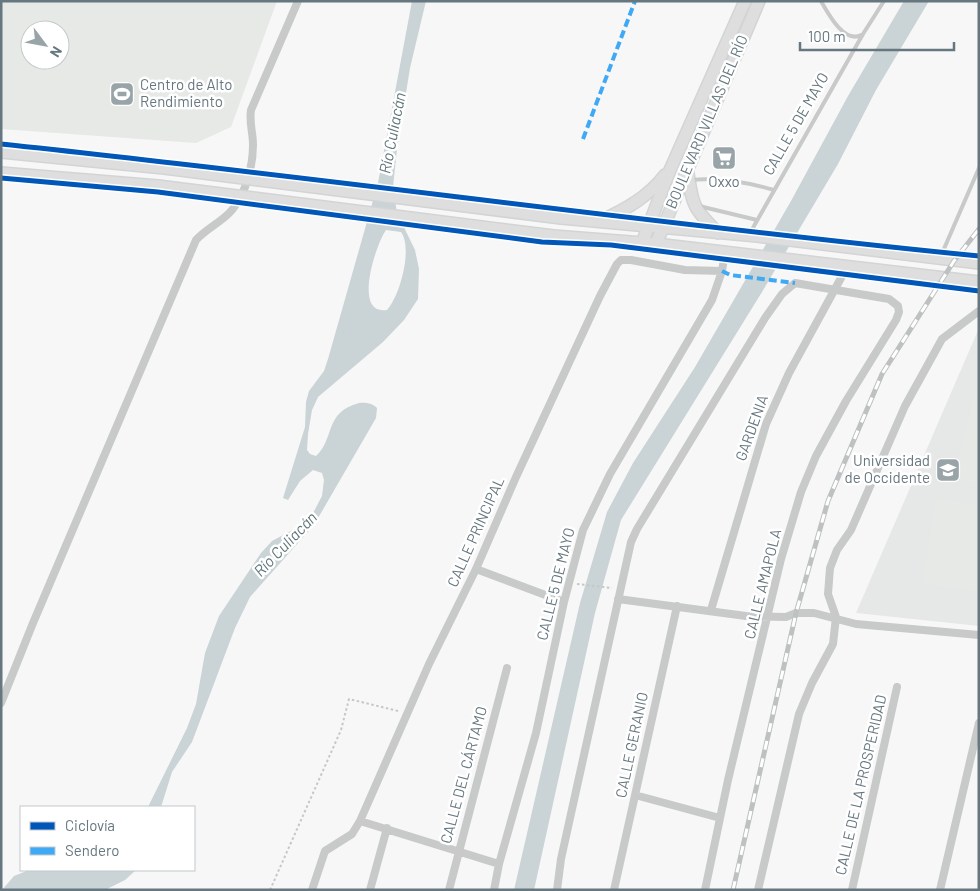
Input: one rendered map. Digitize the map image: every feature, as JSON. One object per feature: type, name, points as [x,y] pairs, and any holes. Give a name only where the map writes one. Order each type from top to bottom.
[{"type":"main road","name":"BOULEVARD VILLAS DEL RÍO","points":[[642,243],[670,170],[745,1]]},
{"type":"main road","name":"BOULEVARD VILLAS DEL RÍO","points":[[656,244],[687,166],[759,1]]},
{"type":"main road","points":[[679,149],[692,155]]},
{"type":"main road","points":[[1,152],[164,168],[561,218],[662,226],[940,260],[979,263]]},
{"type":"main road","points":[[687,166],[690,180],[690,196],[694,205],[718,233]]},
{"type":"main road","points":[[597,222],[627,209],[644,197],[670,170]]},
{"type":"main road","points":[[1,173],[158,186],[554,236],[656,244],[979,282]]},
{"type":"street","points":[[1,703],[32,623],[196,240],[228,214],[242,194],[252,161],[251,110],[298,1]]},
{"type":"street","name":"CALLE 5 DE MAYO","points":[[494,890],[499,864],[536,733],[576,553],[591,511],[610,474],[712,300],[726,253]]},
{"type":"street","name":"CALLE PRINCIPAL","points":[[312,890],[325,852],[352,834],[360,821],[407,713],[476,569],[516,477],[600,296],[617,264],[625,260],[685,270],[722,271]]},
{"type":"street","name":"GARDENIA","points":[[711,610],[766,424],[789,374],[848,267]]},
{"type":"street","points":[[557,890],[561,859],[618,599],[631,542],[637,529],[764,318],[782,294],[796,283],[835,291]]},
{"type":"street","name":"CALLE AMAPOLA","points":[[705,890],[781,558],[807,477],[846,401],[896,320],[899,312],[898,306],[889,299],[835,291]]},
{"type":"street","points":[[758,890],[800,714],[812,683],[833,644],[836,617],[828,594],[830,568],[837,550],[851,530],[905,406],[942,339],[979,311]]},
{"type":"street","points":[[476,569],[564,602]]},
{"type":"street","points":[[618,599],[746,616],[768,617],[814,612],[856,624],[979,635]]},
{"type":"street","name":"CALLE GERANIO","points":[[614,890],[677,606]]},
{"type":"street","name":"CALLE DEL CÁRTAMO","points":[[449,890],[507,668]]},
{"type":"street","name":"CALLE DE LA PROSPERIDAD","points":[[852,890],[897,687]]},
{"type":"street","points":[[940,890],[979,723]]},
{"type":"street","points":[[635,795],[720,818]]},
{"type":"street","points":[[360,821],[499,864]]},
{"type":"street","points":[[370,890],[387,828]]},
{"type":"lane","points":[[821,1],[842,30],[858,37],[863,34]]},
{"type":"lane","name":"CALLE 5 DE MAYO","points":[[753,236],[758,220],[774,190],[863,34],[884,1]]},
{"type":"lane","points":[[940,260],[979,168]]},
{"type":"lane","points":[[690,180],[706,178],[738,181],[774,190]]},
{"type":"lane","points":[[694,205],[758,220]]},
{"type":"path","points":[[579,584],[613,588]]},
{"type":"path","points":[[270,890],[341,730],[349,699],[407,713]]},
{"type":"shaded area","name":"Centro de Alto Rendimiento","points":[[1,1],[277,1],[231,127],[196,143],[1,129]]},
{"type":"shaded area","name":"Universidad de Occidente","points":[[979,328],[979,626],[856,613]]},
{"type":"shaded area","points":[[979,379],[979,482],[953,480]]},
{"type":"shaded area","points":[[936,499],[979,505],[979,592],[923,583]]},
{"type":"water","name":"Río Culiacán","points":[[412,1],[426,1],[410,68],[393,187],[397,213],[415,250],[419,269],[418,299],[404,320],[383,342],[318,397],[312,410],[308,434],[307,450],[310,454],[316,456],[322,449],[335,419],[348,407],[359,403],[371,404],[377,408],[376,418],[314,525],[250,597],[235,628],[192,742],[172,772],[161,806],[148,806],[187,728],[196,704],[205,653],[219,616],[261,553],[272,541],[298,527],[312,515],[322,496],[324,480],[322,473],[313,470],[300,481],[288,500],[283,498],[305,427],[306,402],[309,391],[324,371],[378,183]],"holes":[[[386,230],[401,232],[406,249],[405,260],[396,294],[387,310],[376,309],[371,302],[369,291],[377,249]]]},
{"type":"water","points":[[904,1],[929,1],[876,90],[838,164],[762,292],[621,520],[595,613],[534,890],[514,890],[580,603],[607,512],[633,463],[695,367],[791,201],[848,96]]},
{"type":"water","points":[[26,871],[135,871],[125,880],[105,890],[2,890],[14,876]]},
{"type":"railway","points":[[733,890],[796,613],[828,501],[882,374],[954,261],[979,229]]},
{"type":"marked path","points":[[583,139],[635,1]]},
{"type":"marked path","points":[[722,271],[730,275],[795,283]]},
{"type":"cycle path","points":[[1,144],[245,171],[734,230],[979,256]]},
{"type":"cycle path","points":[[1,178],[158,192],[542,242],[611,245],[979,291]]},
{"type":"place","name":"Centro de Alto Rendimiento","points":[[122,94]]},
{"type":"place","name":"Oxxo","points":[[724,158]]},
{"type":"place","name":"Universidad de Occidente","points":[[948,470]]}]
